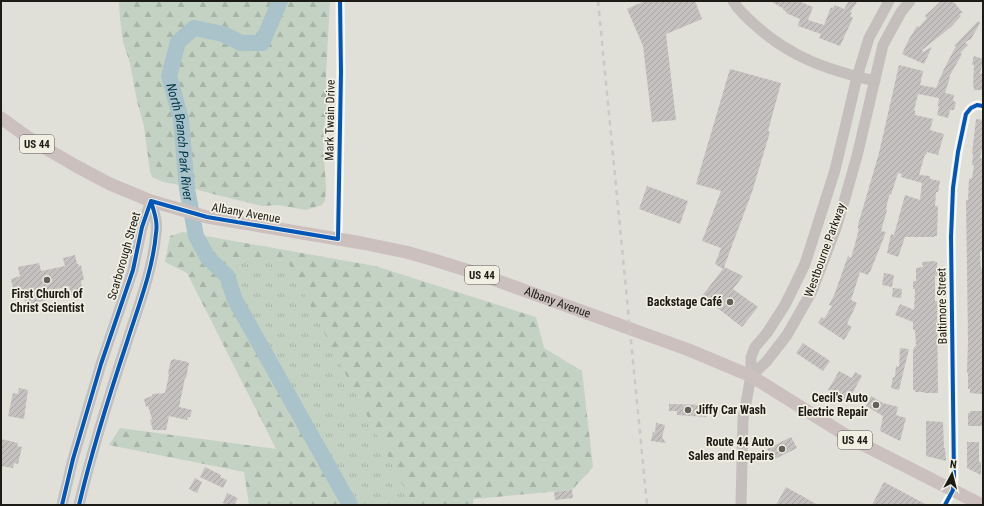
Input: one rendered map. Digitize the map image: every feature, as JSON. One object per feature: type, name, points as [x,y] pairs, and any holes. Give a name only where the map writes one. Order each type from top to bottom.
[{"type":"highway","name":"Albany Avenue","points":[[1,118],[33,141],[76,166],[110,184],[151,201],[207,217],[406,252],[441,262],[690,350],[751,376],[850,437],[982,505]]},
{"type":"main road","points":[[733,1],[749,20],[766,35],[788,50],[813,63],[875,81]]},
{"type":"main road","name":"Westbourne Parkway","points":[[751,376],[750,362],[753,351],[776,319],[790,296],[805,264],[820,221],[835,170],[857,77],[869,38],[889,1]]},
{"type":"main road","name":"Westbourne Parkway","points":[[751,376],[770,357],[787,335],[812,291],[836,228],[857,156],[884,46],[901,12],[910,1]]},
{"type":"main road","name":"Scarborough Street","points":[[62,505],[73,459],[106,349],[134,264],[142,227],[151,201]]},
{"type":"main road","name":"Scarborough Street","points":[[79,505],[89,463],[152,259],[157,226],[151,201]]},
{"type":"main road","points":[[820,221],[836,228]]},
{"type":"main road","points":[[740,505],[743,419],[751,376]]},
{"type":"main road","points":[[73,459],[89,463]]},
{"type":"street","name":"Mark Twain Drive","points":[[338,240],[341,74],[340,1]]},
{"type":"street","name":"Baltimore Street","points":[[945,505],[953,490],[954,477],[951,237],[955,164],[966,114],[971,108],[977,105],[983,106]]},
{"type":"green space","points":[[119,1],[330,1],[326,75],[327,99],[323,141],[326,188],[325,200],[322,205],[306,210],[278,205],[262,206],[185,186],[163,182],[152,177],[150,172],[144,126],[137,101],[130,63],[123,42]]},
{"type":"green space","points":[[183,232],[375,266],[536,317],[544,348],[582,371],[593,467],[572,490],[473,499],[473,505],[249,505],[244,472],[109,445],[120,428],[276,449],[187,273],[165,262],[170,236]]},
{"type":"green space","points":[[286,258],[413,505],[345,505],[280,387],[220,264]]},
{"type":"building","points":[[645,1],[695,1],[702,19],[666,34],[676,120],[652,122],[643,46],[627,9]]},
{"type":"building","points":[[770,1],[798,1],[813,7],[808,20],[824,25],[831,7],[833,8],[835,5],[844,9],[849,1],[858,1],[850,12],[852,13],[850,16],[853,18],[840,46],[819,38],[821,34],[798,26],[800,19],[786,13],[787,12],[783,10],[784,9]]},
{"type":"building","points":[[941,1],[953,1],[963,13],[959,14],[961,16],[951,27],[922,50],[923,52],[932,47],[924,64],[902,54],[917,26],[919,27],[927,18],[925,16]]},
{"type":"building","points":[[978,21],[980,23],[971,39],[965,42],[968,45],[960,53],[962,54],[949,77],[945,93],[954,95],[953,101],[956,102],[954,110],[950,110],[948,118],[937,115],[939,98],[918,94],[914,110],[915,115],[933,119],[930,130],[944,134],[938,155],[927,152],[926,155],[925,154],[919,175],[930,176],[930,179],[940,181],[938,192],[936,192],[935,206],[938,206],[937,236],[905,237],[898,257],[887,253],[891,234],[894,235],[905,195],[920,200],[922,183],[901,177],[902,174],[898,173],[891,195],[890,194],[889,196],[881,231],[886,232],[870,272],[868,275],[860,272],[851,300],[857,303],[847,324],[852,327],[844,340],[818,323],[822,317],[824,319],[832,306],[829,305],[835,293],[848,256],[851,258],[859,229],[858,225],[879,153],[899,65],[923,71],[920,85],[936,88],[956,46],[954,46]]},
{"type":"building","points":[[974,56],[983,59],[980,74],[983,74],[983,90],[974,90],[974,65],[972,64]]},
{"type":"building","points":[[730,69],[781,83],[768,131],[770,132],[752,192],[724,267],[743,276],[733,289],[758,307],[742,327],[702,296],[723,269],[715,264],[721,248],[702,241],[721,191],[696,184]]},
{"type":"building","points":[[976,119],[983,120],[983,144],[980,158],[983,159],[983,251],[980,252],[981,269],[983,269],[982,394],[970,393],[970,389],[968,389],[967,372],[966,200],[968,200],[969,179],[972,178],[974,165],[972,165],[972,154]]},
{"type":"building","points":[[647,186],[688,201],[680,224],[639,209]]},
{"type":"building","name":"First Church of Christ Scientist","points":[[75,255],[77,264],[79,266],[81,265],[84,280],[82,280],[81,283],[83,292],[71,295],[69,286],[45,292],[47,300],[26,305],[24,296],[15,298],[11,279],[20,276],[18,267],[39,263],[41,271],[65,266],[63,258]]},
{"type":"building","points":[[922,262],[937,262],[938,275],[935,276],[935,301],[937,301],[938,393],[915,392],[915,390],[913,390],[913,349],[916,346],[913,322],[895,315],[900,304],[914,310],[915,289],[913,289],[913,281],[916,281],[916,268],[923,267]]},
{"type":"building","points":[[884,273],[894,275],[892,287],[882,285]]},
{"type":"building","points":[[893,288],[902,289],[901,298],[892,297]]},
{"type":"building","points":[[803,343],[830,361],[823,371],[796,353]]},
{"type":"building","points":[[900,348],[909,349],[899,390],[891,388],[893,377],[895,377],[896,366],[899,367]]},
{"type":"building","points":[[173,359],[189,363],[179,407],[192,410],[190,417],[188,417],[187,420],[169,416],[166,430],[153,430],[150,420],[152,419],[144,399],[152,396],[152,394],[165,393],[171,360]]},
{"type":"building","points":[[839,371],[852,378],[855,372],[862,376],[849,399],[846,401],[828,390]]},
{"type":"building","points":[[19,388],[28,390],[24,419],[8,416],[13,393],[18,394]]},
{"type":"building","points":[[871,396],[883,403],[898,407],[896,415],[906,418],[900,441],[880,431],[883,416],[866,406]]},
{"type":"building","name":"Jiffy Car Wash","points":[[669,404],[707,405],[706,417],[677,415],[677,411],[669,411]]},
{"type":"building","points":[[970,411],[983,411],[983,426],[968,426],[968,413],[970,413]]},
{"type":"building","points":[[926,421],[943,422],[946,461],[926,456]]},
{"type":"building","points":[[656,423],[665,425],[662,437],[666,443],[651,441],[653,432],[655,433]]},
{"type":"building","name":"Route 44 Auto Sales and Repairs","points":[[791,437],[797,448],[773,460],[767,449]]},
{"type":"building","points":[[1,439],[18,443],[17,446],[22,447],[18,464],[14,463],[13,468],[1,466]]},
{"type":"building","points":[[967,442],[979,442],[979,462],[981,462],[981,475],[967,468]]},
{"type":"building","points":[[205,467],[221,475],[220,477],[227,480],[223,488],[200,477]]},
{"type":"building","points":[[195,478],[202,482],[197,493],[189,489]]},
{"type":"building","points":[[884,482],[899,490],[927,505],[872,505]]},
{"type":"building","points":[[786,487],[818,505],[776,505]]},
{"type":"building","points":[[572,490],[573,498],[555,500],[554,492]]},
{"type":"building","points":[[227,493],[238,498],[234,505],[227,505],[223,503]]},
{"type":"waterway","name":"North Branch Park River","points":[[280,1],[262,43],[241,43],[223,34],[194,28],[178,42],[169,76],[181,119],[187,189],[196,236],[208,258],[227,276],[235,300],[350,505]]},
{"type":"railway","points":[[598,1],[647,505]]},
{"type":"cycle path","points":[[151,201],[207,217],[338,239],[341,72],[340,1]]},
{"type":"cycle path","points":[[945,505],[953,490],[954,477],[951,237],[953,188],[958,152],[966,114],[971,108],[977,105],[983,106]]},
{"type":"cycle path","points":[[62,505],[73,459],[101,364],[133,270],[142,227],[151,201]]},
{"type":"cycle path","points":[[79,505],[101,423],[152,261],[156,225],[151,201]]},
{"type":"place","name":"First Church of Christ Scientist","points":[[47,280]]},
{"type":"place","name":"Backstage Café","points":[[730,302]]},
{"type":"place","name":"Cecil's Auto Electric Repair","points":[[876,405]]},
{"type":"place","name":"Jiffy Car Wash","points":[[688,410]]},
{"type":"place","name":"Route 44 Auto Sales and Repairs","points":[[782,449]]}]
